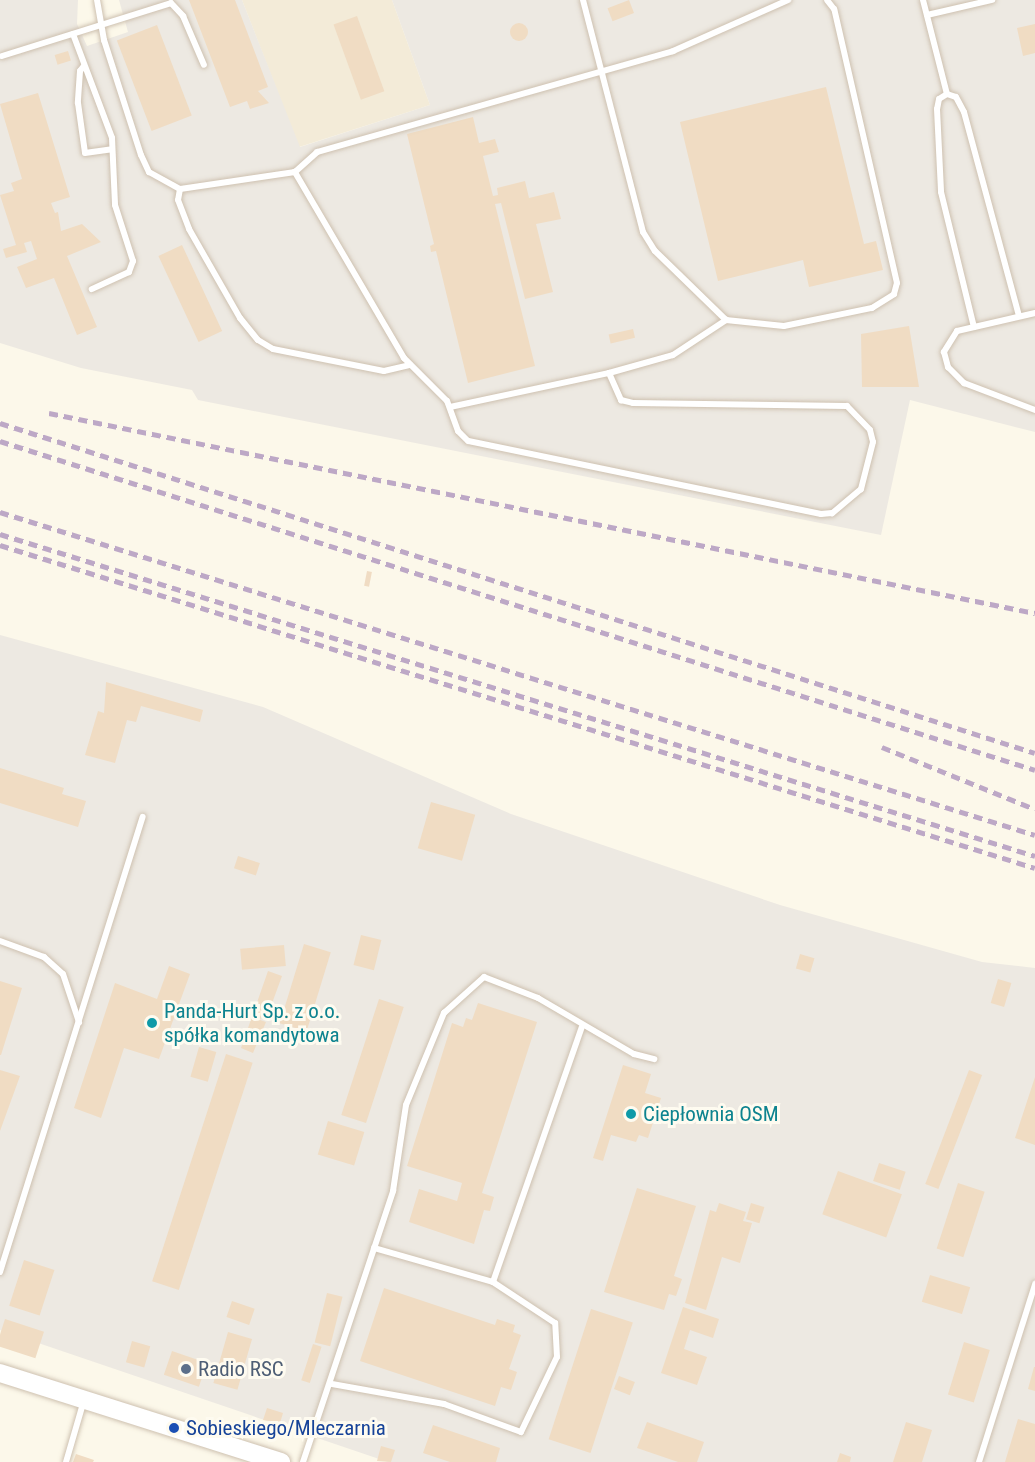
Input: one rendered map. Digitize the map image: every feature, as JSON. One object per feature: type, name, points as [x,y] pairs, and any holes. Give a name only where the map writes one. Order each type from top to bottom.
[{"type":"main road","points":[[1,1376],[281,1462]]},
{"type":"lane","points":[[98,0],[101,27],[149,172],[180,189],[295,172],[317,152],[673,51],[788,0]]},
{"type":"lane","points":[[583,0],[643,232],[655,251],[726,320],[784,326],[872,308],[894,294],[895,266],[834,9],[827,0]]},
{"type":"lane","points":[[923,0],[947,94]]},
{"type":"lane","points":[[927,15],[992,0]]},
{"type":"lane","points":[[2,56],[101,27],[162,4],[177,5],[204,65]]},
{"type":"lane","points":[[73,34],[112,149],[115,205],[132,266],[92,289]]},
{"type":"lane","points":[[84,66],[80,71],[78,103],[85,153],[112,149]]},
{"type":"lane","points":[[947,94],[956,97],[964,112],[1019,316]]},
{"type":"lane","points":[[947,94],[939,99],[937,109],[941,192],[974,327]]},
{"type":"lane","points":[[295,172],[410,365],[450,407],[458,431],[480,446],[831,513],[861,489],[873,442],[870,429],[847,406],[633,403],[621,400],[609,373]]},
{"type":"lane","points":[[180,189],[178,200],[189,228],[258,340],[273,349],[384,371],[410,365]]},
{"type":"lane","points":[[1035,313],[974,327],[948,338],[944,352],[948,367],[964,383],[1035,410]]},
{"type":"lane","points":[[450,407],[609,373],[674,355],[726,320]]},
{"type":"lane","points":[[0,1272],[143,817]]},
{"type":"lane","points":[[0,940],[44,957],[63,974],[80,1023]]},
{"type":"lane","points":[[303,1462],[332,1384],[393,1191],[406,1106],[444,1013],[484,977],[538,998],[582,1027],[654,1059]]},
{"type":"lane","points":[[493,1282],[582,1027]]},
{"type":"lane","points":[[332,1384],[444,1404],[520,1432],[557,1357],[555,1323],[493,1282],[374,1248]]},
{"type":"lane","points":[[979,1462],[1035,1284]]},
{"type":"lane","points":[[66,1462],[84,1400]]},
{"type":"shaded area","points":[[0,0],[78,0],[77,24],[87,46],[128,32],[119,0],[242,0],[300,147],[430,105],[392,0],[1035,0],[1035,432],[910,400],[881,535],[198,400],[192,390],[81,368],[0,343]]},
{"type":"shaded area","points":[[242,0],[392,0],[430,105],[299,147]]},
{"type":"shaded area","points":[[0,635],[263,707],[511,814],[780,905],[982,962],[1035,968],[1035,1462],[388,1462],[0,1330]]},
{"type":"building","points":[[189,0],[235,0],[268,87],[258,91],[269,103],[250,109],[247,101],[230,107]]},
{"type":"building","points":[[629,0],[634,13],[613,21],[608,8]]},
{"type":"building","points":[[357,16],[384,91],[361,100],[334,25]]},
{"type":"building","points":[[519,23],[525,26],[528,32],[525,38],[519,41],[513,38],[510,32],[513,26]]},
{"type":"building","points":[[1035,24],[1035,53],[1023,56],[1017,28]]},
{"type":"building","points":[[157,25],[192,116],[152,131],[117,40]]},
{"type":"building","points":[[68,51],[71,61],[58,65],[55,55]]},
{"type":"building","points":[[826,87],[864,244],[876,241],[883,270],[809,287],[803,260],[718,281],[680,122]]},
{"type":"building","points":[[38,93],[70,197],[51,203],[55,213],[58,212],[61,231],[82,224],[101,242],[67,256],[97,327],[77,335],[54,278],[26,288],[17,267],[37,259],[31,241],[24,243],[27,252],[6,258],[3,249],[16,245],[0,195],[14,191],[11,183],[22,179],[0,104]]},
{"type":"building","points":[[473,117],[479,143],[495,139],[499,152],[483,156],[493,196],[498,195],[497,188],[525,181],[529,198],[554,192],[561,219],[536,224],[553,292],[525,299],[501,203],[495,204],[535,366],[468,383],[436,251],[431,252],[430,246],[434,244],[407,134]]},
{"type":"building","points":[[182,245],[222,331],[199,342],[158,256]]},
{"type":"building","points":[[909,326],[919,387],[862,387],[861,334]]},
{"type":"building","points":[[633,329],[635,338],[611,343],[609,335]]},
{"type":"building","points":[[367,571],[372,572],[369,587],[364,586]]},
{"type":"building","points":[[106,682],[203,710],[200,722],[141,706],[136,722],[127,720],[115,763],[85,755],[98,711],[104,713]]},
{"type":"building","points":[[0,768],[64,788],[62,794],[86,801],[78,827],[0,803]]},
{"type":"building","points":[[431,802],[475,815],[462,861],[418,848]]},
{"type":"building","points":[[238,856],[260,863],[256,875],[234,868]]},
{"type":"building","points":[[361,935],[381,940],[374,970],[354,965]]},
{"type":"building","points":[[304,944],[331,952],[307,1032],[280,1023]]},
{"type":"building","points":[[284,945],[286,966],[242,970],[240,949]]},
{"type":"building","points":[[800,954],[814,958],[810,973],[796,968]]},
{"type":"building","points":[[169,966],[190,974],[159,1059],[124,1048],[101,1118],[74,1108],[115,983],[157,999]]},
{"type":"building","points":[[268,971],[282,976],[267,1017],[262,1015],[260,1020],[266,1022],[253,1053],[241,1048]]},
{"type":"building","points":[[998,979],[1011,983],[1004,1007],[991,1003]]},
{"type":"building","points":[[0,981],[22,988],[1,1055],[0,1055]]},
{"type":"building","points":[[379,999],[404,1007],[366,1123],[341,1115]]},
{"type":"building","points":[[478,1003],[537,1022],[482,1193],[494,1197],[490,1211],[484,1210],[474,1244],[409,1222],[419,1189],[457,1201],[462,1183],[407,1166],[452,1023],[463,1027],[466,1018],[472,1020]]},
{"type":"building","points":[[199,1047],[216,1052],[208,1082],[190,1077]]},
{"type":"building","points":[[226,1054],[253,1063],[179,1290],[152,1281]]},
{"type":"building","name":"Ciepłownia OSM","points":[[623,1065],[651,1074],[645,1093],[661,1098],[648,1138],[639,1135],[636,1142],[611,1135],[603,1161],[593,1158]]},
{"type":"building","points":[[0,1070],[20,1076],[0,1131]]},
{"type":"building","points":[[969,1070],[982,1075],[938,1189],[925,1184]]},
{"type":"building","points":[[1035,1077],[1035,1145],[1015,1138]]},
{"type":"building","points":[[328,1121],[364,1132],[354,1166],[318,1154]]},
{"type":"building","points":[[879,1163],[906,1172],[900,1190],[873,1181]]},
{"type":"building","points":[[838,1171],[902,1194],[886,1237],[822,1214]]},
{"type":"building","points":[[958,1183],[985,1192],[963,1257],[937,1249]]},
{"type":"building","points":[[637,1188],[696,1206],[674,1276],[682,1279],[676,1296],[669,1294],[664,1310],[604,1292]]},
{"type":"building","points":[[719,1203],[746,1212],[743,1221],[752,1223],[740,1263],[722,1257],[706,1310],[685,1303],[710,1210],[716,1212]]},
{"type":"building","points":[[751,1203],[764,1207],[759,1223],[746,1219]]},
{"type":"building","points":[[24,1260],[54,1270],[40,1316],[9,1306]]},
{"type":"building","points":[[930,1275],[970,1287],[962,1314],[922,1302]]},
{"type":"building","points":[[384,1288],[495,1325],[497,1319],[515,1325],[513,1332],[521,1335],[509,1369],[517,1372],[511,1390],[501,1387],[495,1406],[360,1361]]},
{"type":"building","points":[[327,1293],[343,1297],[330,1346],[315,1342]]},
{"type":"building","points":[[232,1301],[255,1309],[249,1325],[226,1317]]},
{"type":"building","points":[[683,1307],[719,1319],[713,1338],[690,1330],[684,1349],[707,1357],[697,1385],[661,1373]]},
{"type":"building","points":[[591,1309],[633,1323],[591,1453],[549,1439]]},
{"type":"building","points":[[5,1319],[44,1332],[35,1358],[0,1347],[0,1334]]},
{"type":"building","points":[[228,1332],[252,1339],[237,1390],[213,1383]]},
{"type":"building","points":[[132,1341],[150,1346],[144,1367],[126,1362]]},
{"type":"building","points":[[964,1342],[990,1350],[974,1402],[948,1395]]},
{"type":"building","points":[[313,1344],[322,1347],[310,1383],[301,1380]]},
{"type":"building","name":"Radio RSC","points":[[172,1351],[207,1363],[199,1387],[164,1375]]},
{"type":"building","points":[[1035,1367],[1035,1391],[1028,1389]]},
{"type":"building","points":[[619,1376],[635,1382],[630,1395],[614,1389]]},
{"type":"building","points":[[267,1408],[283,1413],[280,1423],[263,1420]]},
{"type":"building","points":[[1018,1419],[1035,1424],[1035,1462],[1005,1462]]},
{"type":"building","points":[[647,1422],[704,1442],[697,1462],[678,1462],[637,1448]]},
{"type":"building","points":[[906,1422],[932,1430],[922,1462],[893,1462]]},
{"type":"building","points":[[433,1425],[500,1448],[496,1462],[450,1462],[423,1453]]},
{"type":"building","points":[[381,1446],[395,1450],[391,1462],[377,1461]]},
{"type":"building","points":[[840,1453],[851,1457],[850,1462],[837,1462]]},
{"type":"building","points":[[76,1454],[94,1460],[93,1462],[73,1462]]},
{"type":"railway","points":[[49,413],[1035,613]]},
{"type":"railway","points":[[0,423],[1035,753]]},
{"type":"railway","points":[[0,441],[1035,770]]},
{"type":"railway","points":[[0,512],[1035,835]]},
{"type":"railway","points":[[0,534],[1035,856]]},
{"type":"railway","points":[[0,545],[1035,868]]},
{"type":"railway","points":[[882,747],[1035,809]]},
{"type":"place","name":"Panda-Hurt Sp. z o.o. spółka komandytowa","points":[[152,1023]]},
{"type":"place","name":"Ciepłownia OSM","points":[[631,1114]]},
{"type":"place","name":"Radio RSC","points":[[186,1369]]},
{"type":"place","name":"Sobieskiego/Mleczarnia","points":[[174,1428]]}]
